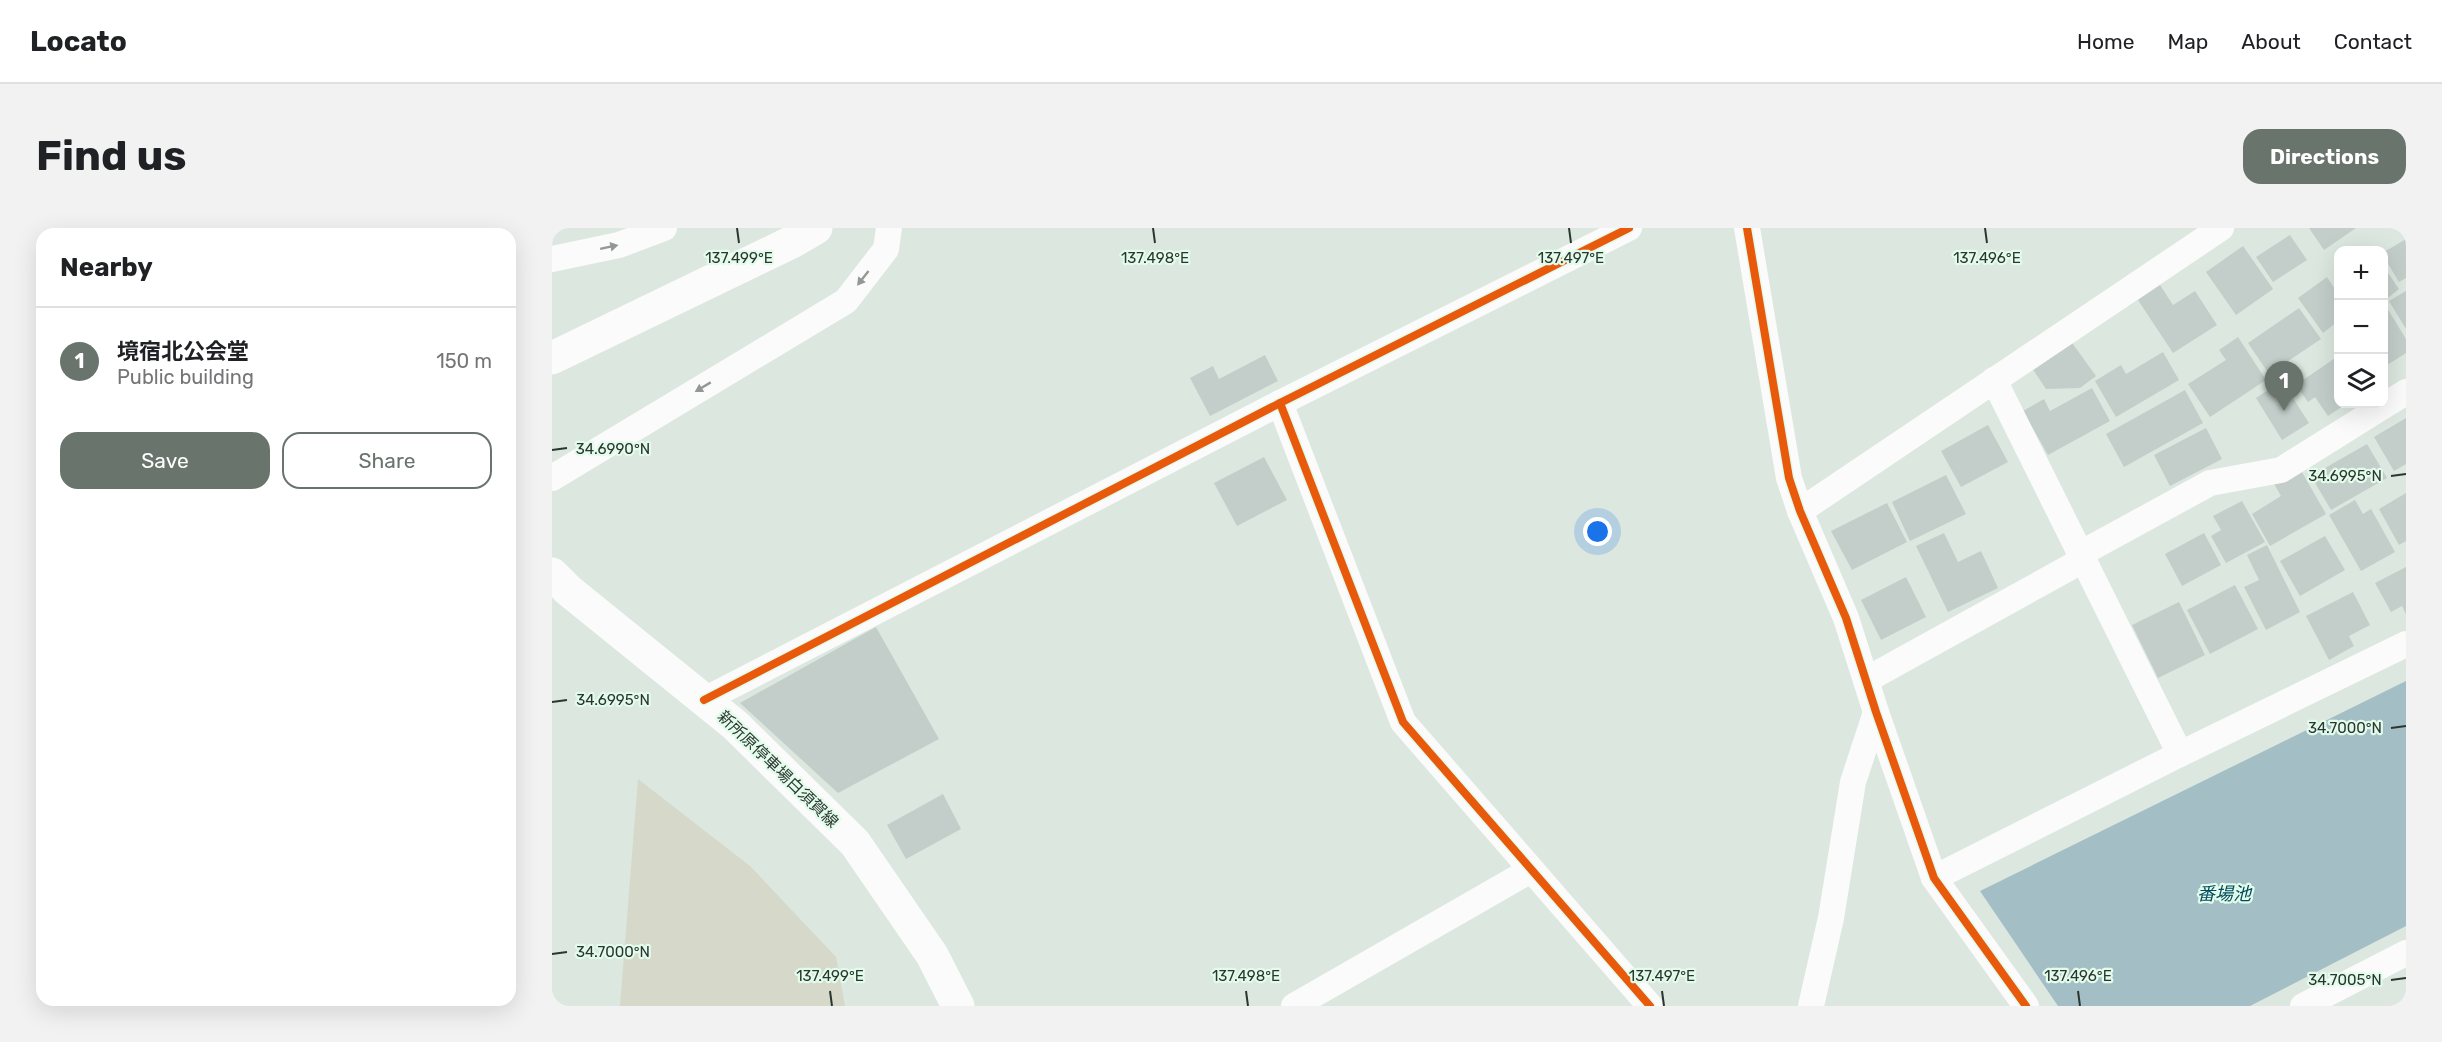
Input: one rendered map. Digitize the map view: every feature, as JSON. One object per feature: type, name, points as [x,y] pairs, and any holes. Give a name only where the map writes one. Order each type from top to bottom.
[{"type":"main road","points":[[552,358],[792,242],[816,228]]},
{"type":"main road","name":"新所原停車場白須賀線","points":[[552,574],[568,590],[743,733],[855,843],[932,955],[958,1006]]},
{"type":"street","points":[[552,259],[619,245],[664,228]]},
{"type":"street","points":[[552,478],[846,301],[886,249],[889,228]]},
{"type":"street","points":[[704,700],[1280,403],[1629,228]]},
{"type":"street","points":[[1747,228],[1789,478],[1800,511],[1846,618],[1934,878],[2026,1006]]},
{"type":"street","points":[[1800,511],[2221,228]]},
{"type":"street","points":[[1994,380],[2180,754]]},
{"type":"street","points":[[1866,680],[2210,483],[2282,470],[2406,392]]},
{"type":"street","points":[[1280,403],[1403,722],[1650,1006]]},
{"type":"street","points":[[1934,878],[2180,754],[2406,644]]},
{"type":"street","points":[[1811,1006],[1831,918],[1853,782],[1876,712]]},
{"type":"street","points":[[1294,1006],[1531,870]]},
{"type":"street","points":[[2303,1006],[2406,953]]},
{"type":"shaded area","points":[[638,779],[750,866],[836,957],[845,1006],[620,1006]]},
{"type":"water","name":"番場池","points":[[2406,681],[2406,926],[2250,1006],[2058,1006],[1980,891]]},
{"type":"building","points":[[2309,228],[2356,228],[2324,250]]},
{"type":"building","points":[[2290,235],[2307,260],[2273,282],[2256,257]]},
{"type":"building","points":[[2406,239],[2406,278],[2399,282],[2388,264],[2388,250]]},
{"type":"building","points":[[2243,246],[2273,289],[2236,315],[2206,272]]},
{"type":"building","points":[[2388,273],[2399,289],[2388,298]]},
{"type":"building","points":[[2327,277],[2334,288],[2334,324],[2323,333],[2298,298]]},
{"type":"building","points":[[2160,285],[2173,305],[2195,291],[2217,325],[2173,353],[2138,300]]},
{"type":"building","points":[[2406,291],[2406,329],[2389,301]]},
{"type":"building","points":[[2299,308],[2321,339],[2269,374],[2248,343]]},
{"type":"building","points":[[2388,310],[2406,339],[2406,353],[2388,364]]},
{"type":"building","points":[[2238,337],[2266,380],[2210,417],[2188,384],[2226,360],[2219,350]]},
{"type":"building","points":[[2070,340],[2096,376],[2080,388],[2046,389],[2032,368]]},
{"type":"building","points":[[2163,352],[2179,380],[2116,417],[2095,381],[2121,365],[2126,374]]},
{"type":"building","points":[[1265,355],[1278,381],[1210,416],[1190,378],[1213,366],[1219,379]]},
{"type":"building","points":[[2334,359],[2334,408],[2340,408],[2328,416],[2315,397],[2308,402],[2296,385]]},
{"type":"building","points":[[2282,381],[2309,423],[2282,440],[2256,398]]},
{"type":"building","points":[[2092,388],[2110,421],[2048,455],[2023,411],[2044,399],[2050,411]]},
{"type":"building","points":[[2185,390],[2203,423],[2124,467],[2106,434]]},
{"type":"building","points":[[2406,418],[2406,464],[2394,471],[2374,437]]},
{"type":"building","points":[[1988,425],[2008,462],[1961,487],[1941,451]]},
{"type":"building","points":[[2206,428],[2222,459],[2170,486],[2154,455]]},
{"type":"building","points":[[2367,444],[2387,478],[2331,510],[2311,476]]},
{"type":"building","points":[[1264,457],[1287,500],[1237,526],[1214,483]]},
{"type":"building","points":[[2299,467],[2326,514],[2270,546],[2252,514],[2281,496],[2273,482]]},
{"type":"building","points":[[1946,475],[1966,514],[1910,541],[1892,502]]},
{"type":"building","points":[[2406,493],[2406,541],[2399,545],[2379,509]]},
{"type":"building","points":[[2355,500],[2363,514],[2371,509],[2395,552],[2361,571],[2329,515]]},
{"type":"building","points":[[2242,501],[2265,542],[2226,563],[2211,536],[2221,530],[2213,516]]},
{"type":"building","points":[[1887,503],[1907,542],[1852,570],[1831,531]]},
{"type":"building","points":[[1944,533],[1958,562],[1981,551],[1998,588],[1948,612],[1916,546]]},
{"type":"building","points":[[2204,533],[2221,565],[2182,586],[2165,554]]},
{"type":"building","points":[[2325,536],[2345,570],[2300,596],[2280,561]]},
{"type":"building","points":[[2267,545],[2300,612],[2266,630],[2244,587],[2259,580],[2247,555]]},
{"type":"building","points":[[2406,567],[2406,614],[2402,606],[2391,612],[2375,583]]},
{"type":"building","points":[[1906,577],[1926,617],[1881,640],[1861,600]]},
{"type":"building","points":[[2235,585],[2258,629],[2210,654],[2187,610]]},
{"type":"building","points":[[2353,592],[2370,625],[2349,636],[2354,646],[2329,660],[2306,616]]},
{"type":"building","points":[[2179,602],[2205,655],[2158,678],[2132,625]]},
{"type":"building","points":[[876,627],[939,739],[838,793],[740,703]]},
{"type":"building","points":[[943,794],[961,829],[906,859],[887,825]]},
{"type":"cycle path","points":[[704,700],[1280,403],[1629,228]]},
{"type":"cycle path","points":[[1747,228],[1789,478],[1800,511],[1846,618],[1934,878],[2026,1006]]},
{"type":"cycle path","points":[[1280,403],[1403,722],[1650,1006]]},
{"type":"place","name":"境宿北公会堂","points":[[2284,411]]}]
